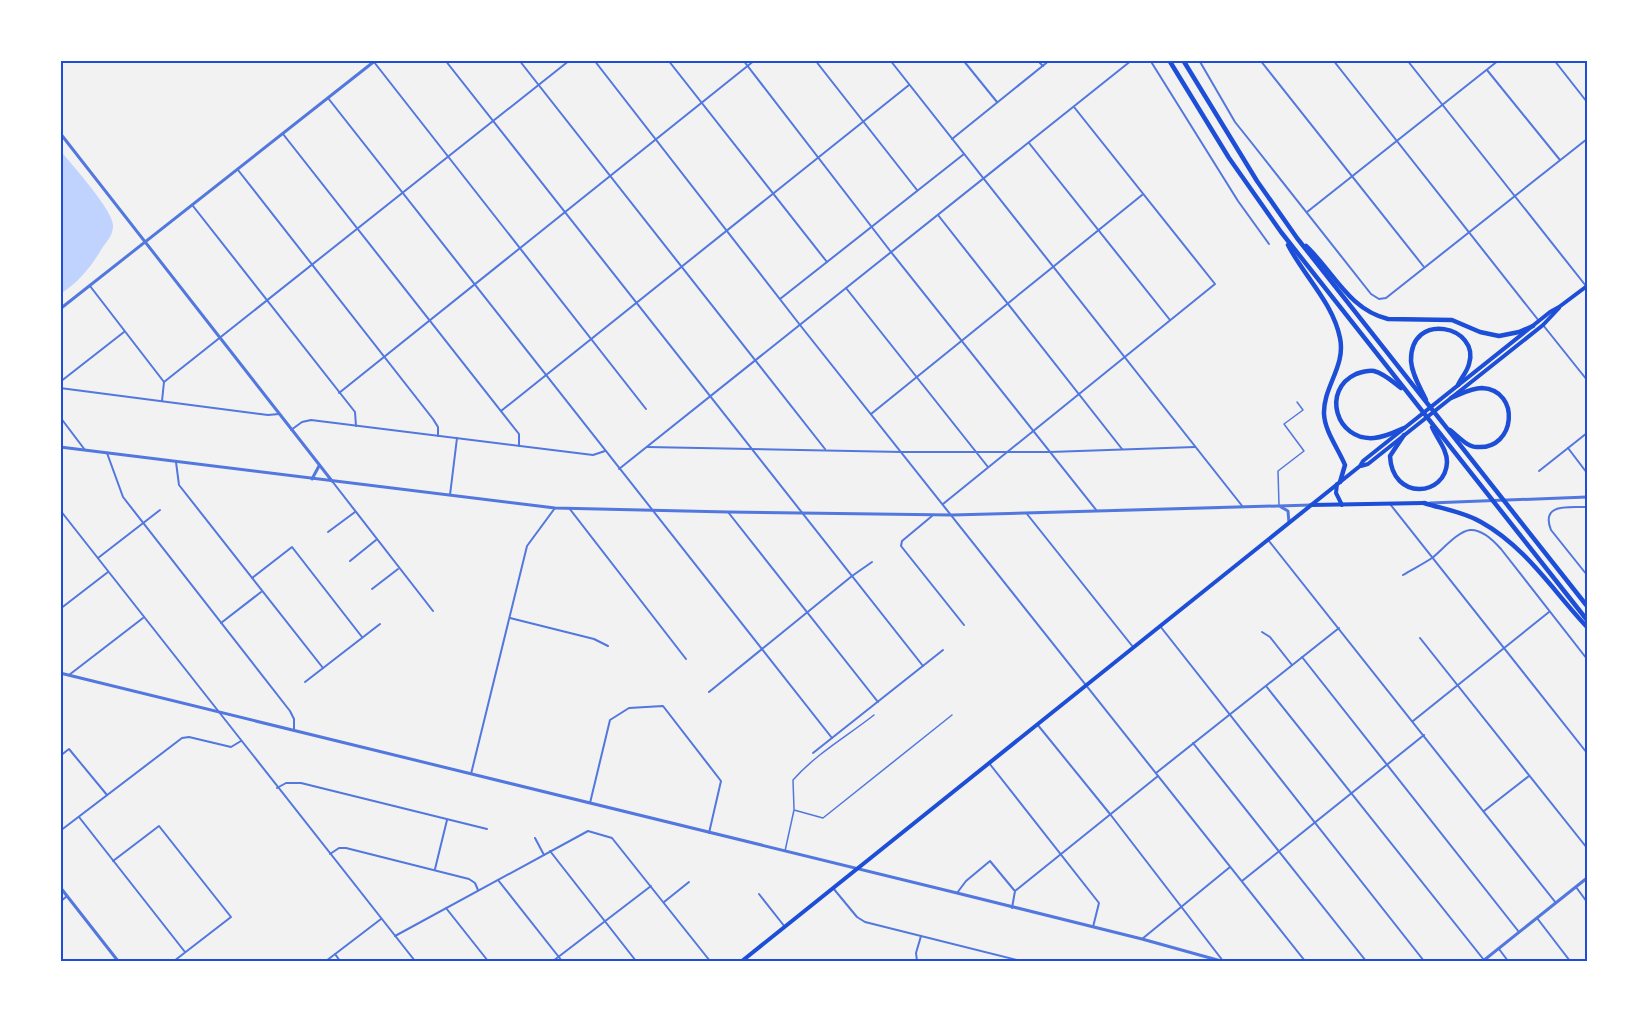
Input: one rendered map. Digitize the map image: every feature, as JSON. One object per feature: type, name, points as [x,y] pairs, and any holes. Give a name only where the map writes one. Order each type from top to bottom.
[{"type":"highway","points":[[1169,60],[1229,158],[1281,232],[1587,620]]},
{"type":"highway","points":[[1183,60],[1257,181],[1297,238],[1587,606]]},
{"type":"highway","points":[[1281,232],[1293,255],[1327,306],[1341,340],[1340,360],[1324,406],[1326,427],[1345,465],[1339,483]]},
{"type":"highway","points":[[1297,238],[1316,255],[1354,302],[1379,317],[1452,320],[1479,332],[1499,336],[1519,332],[1533,326]]},
{"type":"highway","points":[[1428,405],[1413,371],[1411,360],[1416,342],[1429,330],[1444,328],[1460,335],[1466,343],[1470,363],[1458,385]]},
{"type":"highway","points":[[1404,428],[1375,438],[1353,435],[1340,421],[1335,403],[1341,386],[1347,379],[1368,371],[1386,376],[1408,394]]},
{"type":"highway","points":[[1446,428],[1475,447],[1492,445],[1501,438],[1510,422],[1508,405],[1492,391],[1483,388],[1470,390],[1451,398]]},
{"type":"highway","points":[[1404,435],[1390,456],[1393,472],[1401,483],[1409,487],[1424,489],[1444,475],[1447,462],[1443,447],[1430,422]]},
{"type":"highway","points":[[1424,503],[1460,513],[1481,522],[1501,536],[1538,569],[1587,627]]},
{"type":"main road","points":[[1360,466],[1368,464],[1415,426],[1458,385],[1587,286]]},
{"type":"main road","points":[[742,961],[1269,540],[1360,466],[1363,460],[1412,422],[1451,398],[1543,325],[1559,308]]},
{"type":"main road","points":[[1339,483],[1336,493],[1342,505]]},
{"type":"main road","points":[[1311,505],[1424,503]]},
{"type":"street","points":[[445,60],[923,666]]},
{"type":"street","points":[[519,60],[826,450]]},
{"type":"street","points":[[164,382],[570,60]]},
{"type":"street","points":[[594,60],[800,325],[1305,961]]},
{"type":"street","points":[[668,60],[827,262]]},
{"type":"street","points":[[743,60],[891,252],[1099,512]]},
{"type":"street","points":[[339,393],[755,60]]},
{"type":"street","points":[[815,60],[917,190]]},
{"type":"street","points":[[890,60],[1243,507]]},
{"type":"street","points":[[963,60],[997,102]]},
{"type":"street","points":[[1038,60],[1042,66]]},
{"type":"street","points":[[952,139],[1050,60]]},
{"type":"street","points":[[619,469],[1132,60]]},
{"type":"street","points":[[1150,60],[1238,201],[1269,244]]},
{"type":"street","points":[[1199,60],[1235,122],[1371,294],[1379,299],[1386,298],[1587,139]]},
{"type":"street","points":[[1260,60],[1424,268]]},
{"type":"street","points":[[1333,60],[1539,321]]},
{"type":"street","points":[[1407,60],[1587,286]]},
{"type":"street","points":[[1307,212],[1500,60]]},
{"type":"street","points":[[1554,60],[1587,102]]},
{"type":"street","points":[[60,309],[375,61],[646,409]]},
{"type":"street","points":[[1487,70],[1560,160]]},
{"type":"street","points":[[501,411],[910,85]]},
{"type":"street","points":[[328,98],[832,738]]},
{"type":"street","points":[[943,504],[1215,284],[1074,107]]},
{"type":"street","points":[[60,133],[433,611]]},
{"type":"street","points":[[283,134],[519,434],[519,446]]},
{"type":"street","points":[[1029,142],[1170,320]]},
{"type":"street","points":[[780,299],[964,154]]},
{"type":"street","points":[[238,170],[436,423],[438,436]]},
{"type":"street","points":[[871,414],[1143,195]]},
{"type":"street","points":[[193,206],[355,412],[356,426]]},
{"type":"street","points":[[938,215],[1122,449]]},
{"type":"street","points":[[90,286],[164,382],[162,401]]},
{"type":"street","points":[[846,288],[989,467]]},
{"type":"street","points":[[1543,325],[1587,380]]},
{"type":"street","points":[[60,382],[125,332]]},
{"type":"street","points":[[60,388],[268,415],[279,414]]},
{"type":"street","points":[[60,417],[85,450]]},
{"type":"street","points":[[291,430],[302,422],[311,420],[593,455],[605,451]]},
{"type":"street","points":[[1539,471],[1587,434]]},
{"type":"street","points":[[450,496],[457,438]]},
{"type":"street","points":[[60,447],[555,508],[952,515],[1311,505]]},
{"type":"street","points":[[647,447],[902,453],[1050,452],[1195,447]]},
{"type":"street","points":[[1568,448],[1587,473]]},
{"type":"street","points":[[107,453],[119,490],[143,524],[290,711],[294,719],[294,730]]},
{"type":"street","points":[[176,462],[179,485],[323,668]]},
{"type":"street","points":[[312,479],[319,465]]},
{"type":"street","points":[[1424,503],[1587,497]]},
{"type":"street","points":[[1389,504],[1587,753]]},
{"type":"street","points":[[1279,507],[1288,512],[1289,523]]},
{"type":"street","points":[[1587,507],[1553,510],[1549,515],[1548,524],[1587,575]]},
{"type":"street","points":[[471,774],[527,546],[555,508]]},
{"type":"street","points":[[569,508],[686,659]]},
{"type":"street","points":[[60,510],[414,961]]},
{"type":"street","points":[[98,558],[160,510]]},
{"type":"street","points":[[328,532],[355,512]]},
{"type":"street","points":[[728,512],[878,702]]},
{"type":"street","points":[[1027,514],[1133,647]]},
{"type":"street","points":[[933,515],[902,541],[903,549],[963,625]]},
{"type":"street","points":[[1403,575],[1431,558],[1466,531],[1473,530],[1480,533],[1491,539],[1501,549],[1587,659]]},
{"type":"street","points":[[350,561],[377,540]]},
{"type":"street","points":[[1269,540],[1556,903]]},
{"type":"street","points":[[252,578],[292,547],[363,637]]},
{"type":"street","points":[[709,692],[760,649],[872,562]]},
{"type":"street","points":[[372,589],[399,568]]},
{"type":"street","points":[[60,609],[108,572]]},
{"type":"street","points":[[221,623],[262,591]]},
{"type":"street","points":[[1413,721],[1549,612]]},
{"type":"street","points":[[69,675],[144,618]]},
{"type":"street","points":[[510,618],[594,639],[608,646]]},
{"type":"street","points":[[305,682],[380,624]]},
{"type":"street","points":[[1160,626],[1424,961]]},
{"type":"street","points":[[1012,908],[1015,891],[1193,743],[1339,628]]},
{"type":"street","points":[[1262,632],[1270,637],[1292,665]]},
{"type":"street","points":[[1420,638],[1587,847]]},
{"type":"street","points":[[813,753],[943,650]]},
{"type":"street","points":[[1302,657],[1519,932]]},
{"type":"street","points":[[60,673],[957,893],[1222,961]]},
{"type":"street","points":[[1266,686],[1484,961],[1587,878]]},
{"type":"street","points":[[590,803],[610,720],[629,708],[663,706],[721,781],[709,833]]},
{"type":"street","points":[[1037,724],[1182,906],[1222,961]]},
{"type":"street","points":[[1242,881],[1424,735]]},
{"type":"street","points":[[60,831],[182,738],[189,737],[231,747],[241,741]]},
{"type":"street","points":[[1193,743],[1366,961]]},
{"type":"street","points":[[60,756],[69,748],[107,795]]},
{"type":"street","points":[[989,763],[1099,903],[1093,927]]},
{"type":"street","points":[[1484,811],[1530,776]]},
{"type":"street","points":[[278,788],[286,783],[301,783],[487,829]]},
{"type":"street","points":[[79,817],[185,952]]},
{"type":"street","points":[[435,869],[447,820]]},
{"type":"street","points":[[113,861],[159,826],[231,917],[174,961]]},
{"type":"street","points":[[395,936],[588,831],[612,838],[710,961]]},
{"type":"street","points":[[535,838],[544,855]]},
{"type":"street","points":[[330,854],[339,848],[346,848],[435,869],[469,879],[475,883],[478,890]]},
{"type":"street","points":[[550,851],[636,961]]},
{"type":"street","points":[[957,893],[966,881],[990,861],[1015,891]]},
{"type":"street","points":[[1142,939],[1230,867]]},
{"type":"street","points":[[498,880],[562,961]]},
{"type":"street","points":[[664,902],[689,882]]},
{"type":"street","points":[[553,961],[651,886]]},
{"type":"street","points":[[60,887],[118,961]]},
{"type":"street","points":[[1576,887],[1587,902]]},
{"type":"street","points":[[833,888],[856,917],[865,922],[1021,961]]},
{"type":"street","points":[[759,894],[785,927]]},
{"type":"street","points":[[60,902],[67,896]]},
{"type":"street","points":[[446,908],[488,961]]},
{"type":"street","points":[[326,961],[381,918]]},
{"type":"street","points":[[1537,918],[1570,961]]},
{"type":"street","points":[[917,961],[916,953],[921,936]]},
{"type":"street","points":[[1499,949],[1508,961]]},
{"type":"street","points":[[335,954],[340,961]]},
{"type":"street","points":[[1001,961],[1003,956]]},
{"type":"lane","points":[[1279,507],[1278,471],[1304,450],[1284,424],[1303,410],[1297,402]]},
{"type":"lane","points":[[794,810],[823,818],[952,715]]},
{"type":"lane","points":[[785,851],[794,810],[793,780],[807,764],[840,738],[849,735],[874,716]]},
{"type":"water","points":[[60,150],[100,199],[113,226],[109,239],[88,269],[60,294]]}]
